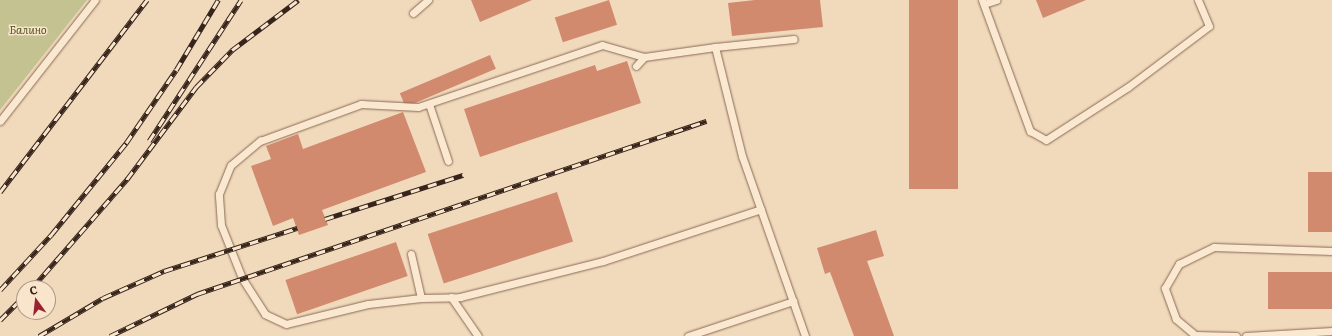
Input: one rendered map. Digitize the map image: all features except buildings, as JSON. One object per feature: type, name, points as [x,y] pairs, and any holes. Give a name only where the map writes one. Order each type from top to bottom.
[{"type":"lane","points":[[0,121],[95,0]]},
{"type":"lane","points":[[413,13],[428,0]]},
{"type":"lane","points":[[996,0],[983,2],[1030,131],[1046,140],[1128,87],[1209,26],[1198,0]]},
{"type":"lane","points":[[761,209],[604,261],[460,297],[421,298],[368,304],[286,324],[265,314],[242,278],[221,225],[219,194],[231,165],[260,141],[361,104],[418,107],[602,46],[644,58],[715,48],[794,40]]},
{"type":"lane","points":[[715,48],[742,156],[805,336]]},
{"type":"lane","points":[[636,66],[644,58]]},
{"type":"lane","points":[[429,104],[448,161]]},
{"type":"lane","points":[[1236,336],[1195,335],[1176,319],[1165,288],[1179,264],[1214,247],[1319,252],[1332,251]]},
{"type":"lane","points":[[411,254],[421,298]]},
{"type":"lane","points":[[451,297],[478,336]]},
{"type":"lane","points":[[688,336],[793,301]]},
{"type":"lane","points":[[1246,336],[1332,331]]},
{"type":"green space","name":"Балино","points":[[0,0],[87,0],[0,110]]},
{"type":"railway","points":[[0,192],[147,0]]},
{"type":"railway","points":[[0,290],[51,235],[126,143],[176,70],[218,0]]},
{"type":"railway","points":[[149,141],[241,0]]},
{"type":"railway","points":[[39,280],[127,179],[196,87],[232,50],[298,0]]},
{"type":"railway","points":[[110,336],[197,294],[706,121]]},
{"type":"railway","points":[[325,219],[463,175]]},
{"type":"railway","points":[[39,336],[103,298],[164,271],[297,228]]},
{"type":"railway","points":[[0,320],[16,304]]}]
